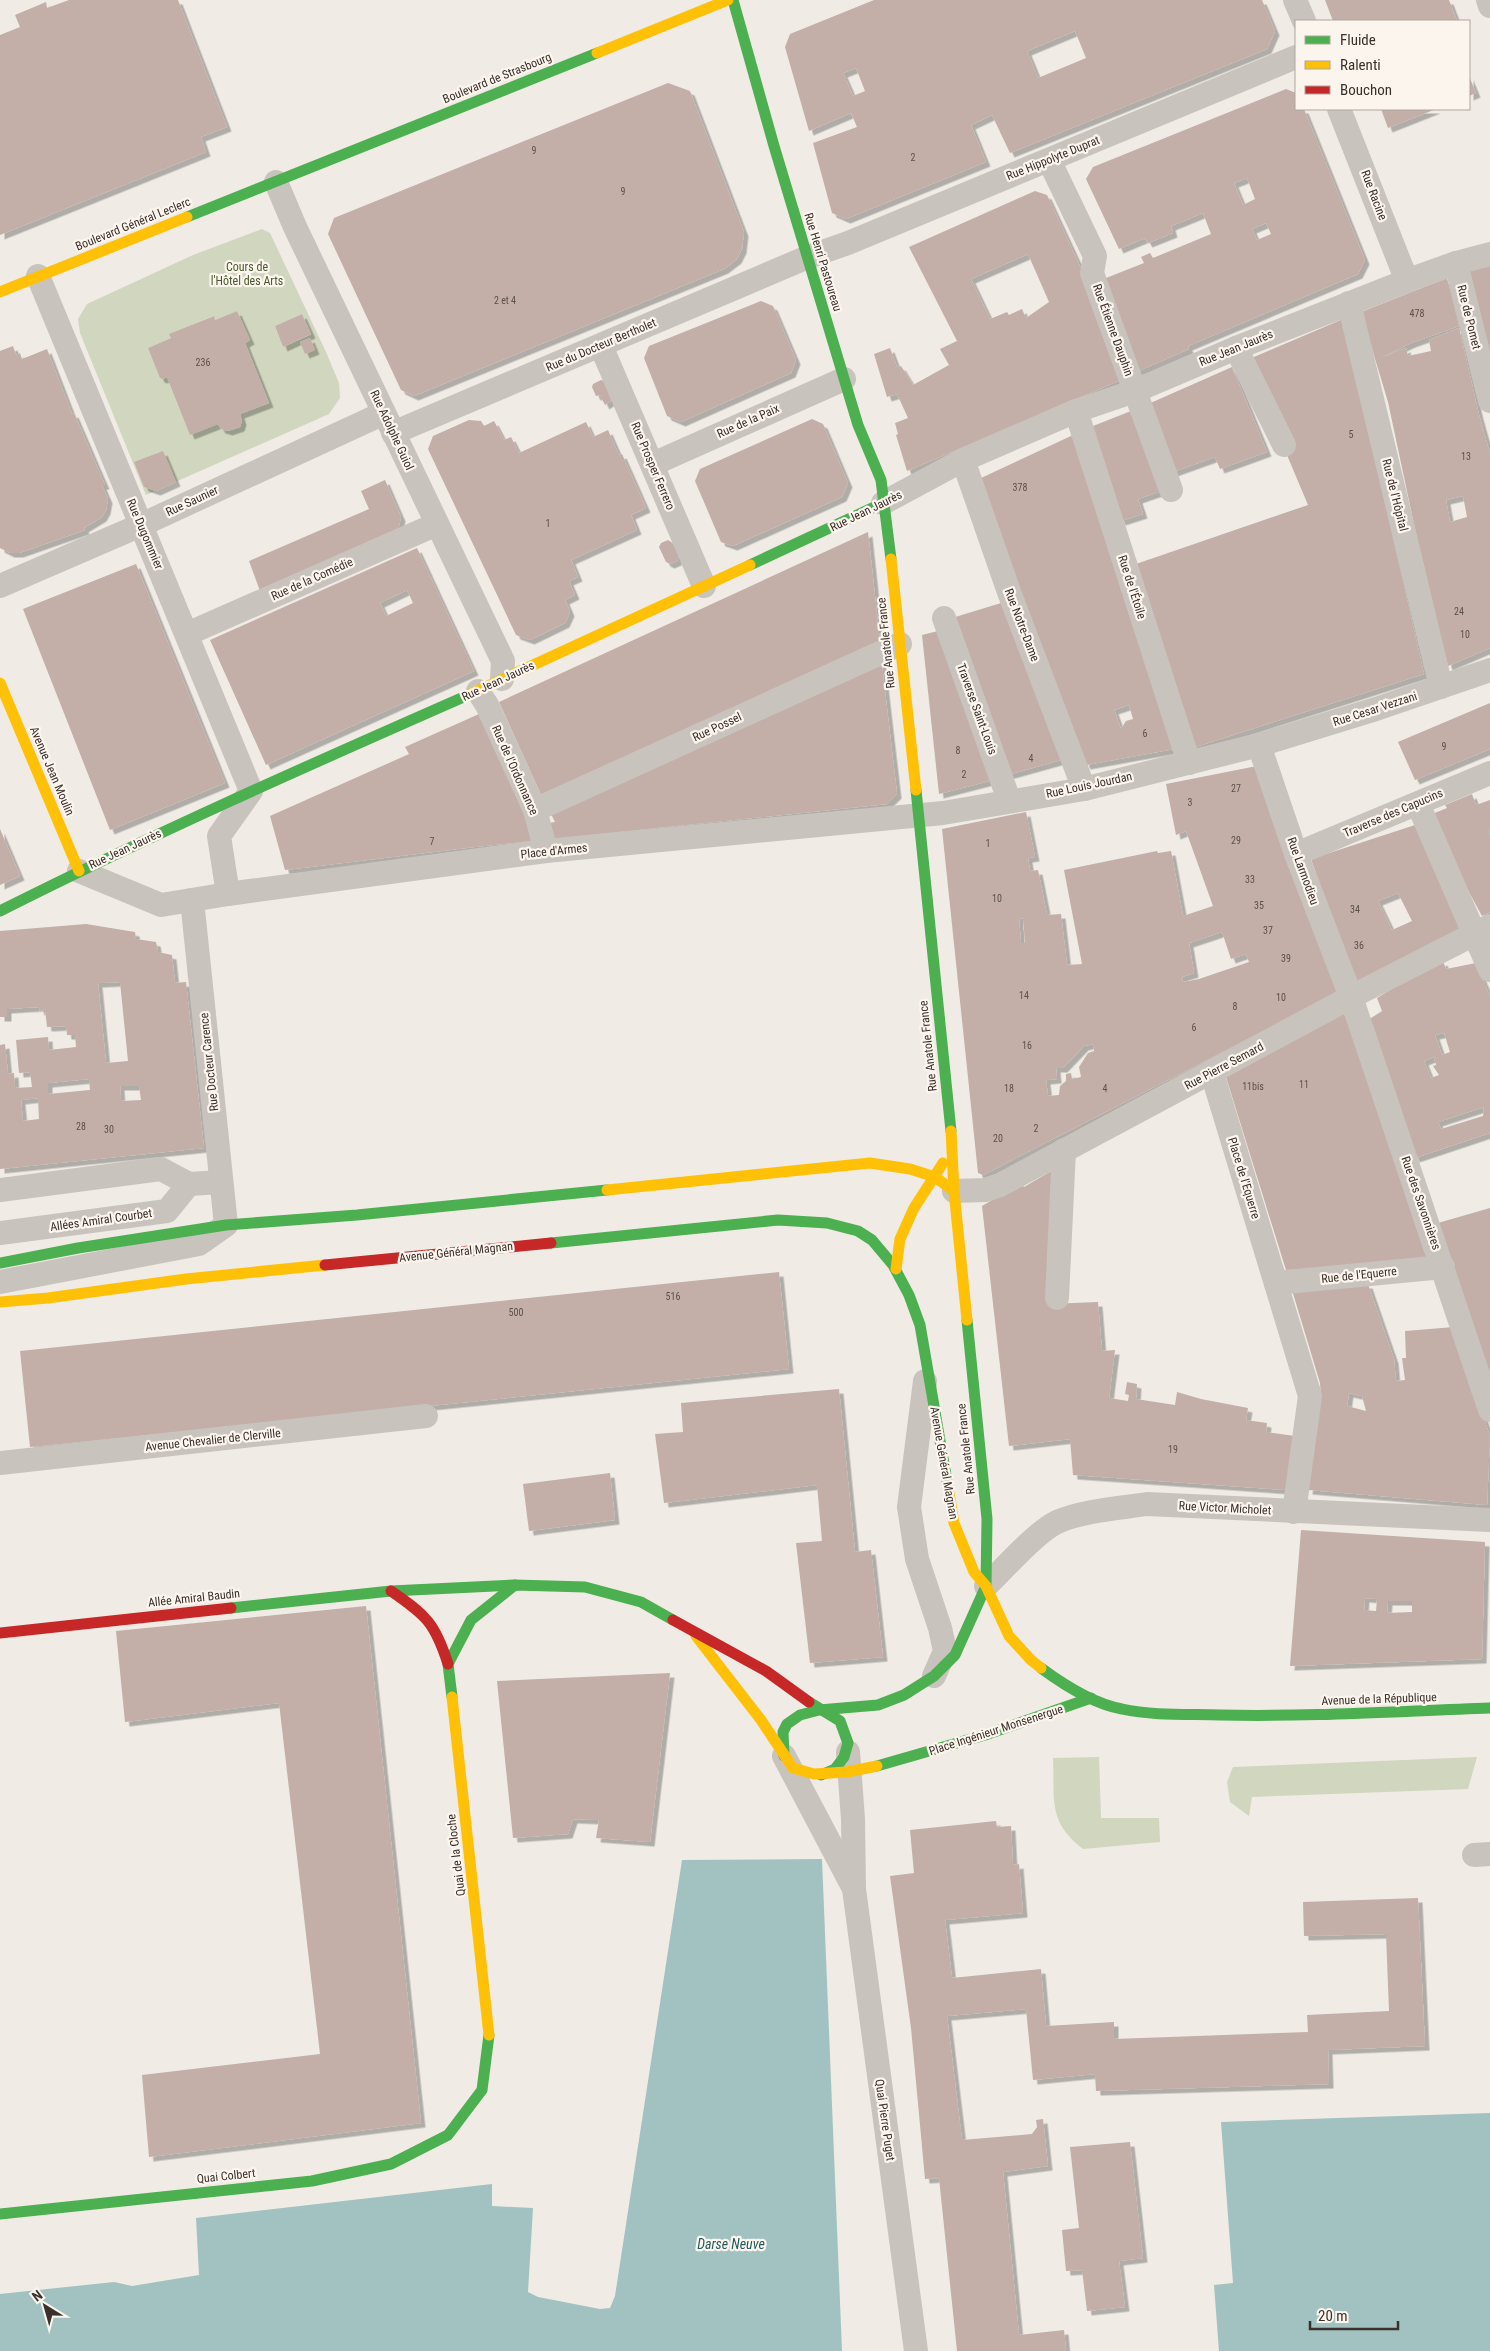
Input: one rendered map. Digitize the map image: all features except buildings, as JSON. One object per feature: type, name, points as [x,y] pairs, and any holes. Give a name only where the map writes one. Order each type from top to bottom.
[{"type":"street","name":"Boulevard de Strasbourg","points":[[276,182],[728,0]]},
{"type":"street","name":"Rue Henri Pastoureau","points":[[733,0],[771,137],[858,425],[880,480],[883,503]]},
{"type":"street","points":[[1295,0],[1304,20]]},
{"type":"street","points":[[1488,0],[1490,6]]},
{"type":"street","name":"Rue Hippolyte Duprat","points":[[808,257],[848,243],[1295,57]]},
{"type":"street","name":"Rue Racine","points":[[1340,110],[1407,281]]},
{"type":"street","name":"Rue Étienne Dauphin","points":[[1049,160],[1095,256],[1092,273],[1135,391]]},
{"type":"street","name":"Boulevard Général Leclerc","points":[[0,292],[276,182]]},
{"type":"street","name":"Rue Adolphe Guiol","points":[[276,182],[295,227],[503,661],[502,679]]},
{"type":"street","name":"Rue Jean Jaurès","points":[[0,911],[79,870],[251,791],[478,691],[883,503],[963,460],[1076,412],[1135,391],[1349,303],[1456,263],[1490,254]]},
{"type":"street","name":"Rue du Docteur Bertholet","points":[[388,423],[601,346],[808,257]]},
{"type":"street","name":"Rue de Pomet","points":[[1456,263],[1490,401]]},
{"type":"street","name":"Rue Dugommier","points":[[38,276],[251,791]]},
{"type":"street","name":"Rue de l'Hôpital","points":[[1349,303],[1441,687]]},
{"type":"street","name":"Rue Prosper Ferrero","points":[[601,346],[704,586]]},
{"type":"street","points":[[1236,348],[1284,445]]},
{"type":"street","name":"Rue de la Paix","points":[[653,464],[844,379]]},
{"type":"street","points":[[1135,391],[1171,490]]},
{"type":"street","name":"Rue de l'Étoile","points":[[1076,412],[1189,763]]},
{"type":"street","name":"Rue Saunier","points":[[0,586],[141,525],[388,423]]},
{"type":"street","name":"Rue Notre-Dame","points":[[963,460],[1009,592],[1084,789]]},
{"type":"street","name":"Rue Anatole France","points":[[883,503],[900,644],[952,1148],[954,1191],[987,1519],[986,1586]]},
{"type":"street","name":"Rue de la Comédie","points":[[187,634],[437,524]]},
{"type":"street","name":"Traverse Saint-Louis","points":[[944,618],[1009,800]]},
{"type":"street","name":"Rue Possel","points":[[535,810],[900,644]]},
{"type":"street","name":"Rue Cesar Vezzani","points":[[1259,745],[1376,709],[1490,670]]},
{"type":"street","name":"Avenue Jean Moulin","points":[[0,683],[6,717],[79,870]]},
{"type":"street","name":"Rue de l'Ordonnance","points":[[478,691],[535,810],[546,851]]},
{"type":"street","name":"Rue Louis Jourdan","points":[[918,816],[1084,789],[1259,745]]},
{"type":"street","name":"Rue Larmodieu","points":[[1259,745],[1296,854],[1351,997]]},
{"type":"street","name":"Traverse des Capucins","points":[[1296,854],[1490,773]]},
{"type":"street","points":[[228,894],[219,836],[251,791]]},
{"type":"street","points":[[1418,804],[1483,930],[1490,970]]},
{"type":"street","name":"Place d'Armes","points":[[79,870],[161,905],[228,894],[546,851],[918,816]]},
{"type":"street","name":"Rue Docteur Carence","points":[[192,900],[226,1225]]},
{"type":"street","name":"Rue Pierre Semard","points":[[954,1191],[985,1190],[1000,1185],[1351,997],[1483,930]]},
{"type":"street","name":"Rue des Savonnières","points":[[1351,997],[1490,1410]]},
{"type":"street","name":"Place de l'Equerre","points":[[1212,1073],[1310,1396],[1294,1512]]},
{"type":"street","points":[[896,1268],[904,1232],[914,1208],[952,1148]]},
{"type":"street","points":[[1057,1298],[1064,1150]]},
{"type":"street","points":[[0,1263],[78,1248],[226,1225],[357,1214],[870,1163],[910,1169],[935,1177],[954,1191]]},
{"type":"street","points":[[0,1190],[161,1169],[189,1184],[221,1182]]},
{"type":"street","name":"Allées Amiral Courbet","points":[[0,1233],[167,1211],[189,1184]]},
{"type":"street","name":"Avenue Général Magnan","points":[[0,1302],[48,1298],[186,1279],[778,1220],[837,1225],[865,1234],[896,1268],[909,1294],[920,1325],[954,1523],[974,1572],[986,1586],[1009,1636],[1031,1660],[1056,1679],[1091,1698],[1120,1709],[1148,1713],[1269,1716]]},
{"type":"street","points":[[0,1282],[199,1244],[226,1225]]},
{"type":"street","name":"Rue de l'Equerre","points":[[1276,1283],[1443,1267]]},
{"type":"street","points":[[927,1364],[909,1507],[917,1559],[940,1628],[945,1651],[934,1676]]},
{"type":"street","name":"Avenue Chevalier de Clerville","points":[[0,1464],[426,1416]]},
{"type":"street","name":"Rue Victor Micholet","points":[[986,1586],[1033,1541],[1057,1522],[1101,1510],[1147,1504],[1490,1520]]},
{"type":"street","points":[[448,1664],[471,1620],[514,1586]]},
{"type":"street","name":"Allée Amiral Baudin","points":[[0,1633],[391,1592],[514,1586],[585,1587],[641,1602],[689,1627],[766,1671],[820,1710]]},
{"type":"street","points":[[854,1888],[784,1756],[781,1743],[784,1729],[793,1718],[806,1711],[878,1705],[904,1695],[934,1676],[955,1655],[986,1586]]},
{"type":"street","name":"Quai de la Cloche","points":[[391,1592],[418,1610],[439,1635],[448,1664],[490,2030],[482,2090],[448,2135]]},
{"type":"street","points":[[689,1627],[762,1722],[793,1768],[806,1775],[821,1775],[835,1769],[844,1758],[848,1743]]},
{"type":"street","name":"Place Ingénieur Monsenergue","points":[[821,1775],[848,1773],[967,1742],[1091,1698]]},
{"type":"street","name":"Avenue de la République","points":[[1269,1716],[1490,1708]]},
{"type":"street","points":[[820,1710],[831,1714],[840,1721],[846,1732],[853,1819],[854,1888]]},
{"type":"street","name":"Quai Pierre Puget","points":[[854,1888],[916,2351]]},
{"type":"street","name":"Quai Colbert","points":[[0,2214],[312,2181],[391,2164],[448,2135]]},
{"type":"green space","name":"Cours de l'Hôtel des Arts","points":[[262,229],[270,233],[326,352],[339,383],[340,398],[329,414],[146,495],[80,333],[78,319],[87,304],[193,255]],"holes":[[[237,311],[249,340],[245,343],[269,403],[240,414],[242,421],[240,427],[228,431],[221,429],[218,424],[167,377],[163,379],[148,348],[171,338],[170,334],[213,316],[215,320]],[[302,314],[311,335],[283,347],[275,326]]]},
{"type":"green space","points":[[1099,1757],[1101,1818],[1159,1818],[1160,1842],[1083,1849],[1063,1829],[1055,1809],[1053,1758]]},
{"type":"green space","points":[[1477,1757],[1468,1789],[1252,1797],[1249,1816],[1230,1802],[1227,1782],[1233,1767]]},
{"type":"water","name":"Darse Neuve","points":[[822,1859],[842,2351],[0,2351],[0,2294],[114,2282],[132,2286],[199,2275],[196,2218],[492,2184],[492,2206],[533,2208],[528,2292],[538,2297],[600,2309],[610,2308],[615,2296],[682,1860]]},
{"type":"water","points":[[1490,2113],[1490,2351],[1219,2351],[1214,2285],[1233,2283],[1221,2122]]},
{"type":"traffic: fast","points":[[733,0],[774,146],[858,425],[881,480],[891,559]]},
{"type":"traffic: fast","points":[[187,217],[597,53]]},
{"type":"traffic: fast","points":[[750,565],[883,503]]},
{"type":"traffic: fast","points":[[0,911],[173,827],[466,696]]},
{"type":"traffic: fast","points":[[916,790],[951,1131]]},
{"type":"traffic: fast","points":[[0,1263],[78,1248],[226,1225],[357,1215],[607,1190]]},
{"type":"traffic: fast","points":[[551,1243],[778,1220],[827,1223],[858,1231],[872,1240],[893,1265],[909,1295],[920,1325],[948,1487]]},
{"type":"traffic: fast","points":[[784,1756],[783,1732],[787,1724],[800,1715],[819,1710],[878,1705],[904,1695],[934,1676],[955,1655],[986,1586],[987,1519],[967,1320]]},
{"type":"traffic: fast","points":[[231,1608],[391,1591],[515,1585],[585,1587],[641,1602],[673,1620]]},
{"type":"traffic: fast","points":[[452,1697],[448,1664],[471,1620],[515,1585]]},
{"type":"traffic: fast","points":[[1041,1668],[1069,1687],[1101,1703],[1146,1713],[1288,1715],[1490,1708]]},
{"type":"traffic: fast","points":[[877,1766],[985,1735],[1091,1698]]},
{"type":"traffic: fast","points":[[809,1702],[840,1721],[848,1743],[844,1757],[835,1769],[821,1775]]},
{"type":"traffic: fast","points":[[0,2214],[312,2181],[391,2164],[448,2135],[482,2090],[489,2035]]},
{"type":"traffic: slow","points":[[597,53],[728,0]]},
{"type":"traffic: slow","points":[[0,292],[187,217]]},
{"type":"traffic: slow","points":[[891,559],[916,790]]},
{"type":"traffic: slow","points":[[466,696],[750,565]]},
{"type":"traffic: slow","points":[[0,683],[79,871]]},
{"type":"traffic: slow","points":[[951,1131],[954,1191],[967,1320]]},
{"type":"traffic: slow","points":[[607,1190],[870,1163],[910,1169],[935,1177],[954,1191]]},
{"type":"traffic: slow","points":[[896,1269],[900,1239],[914,1208],[943,1163]]},
{"type":"traffic: slow","points":[[0,1302],[48,1298],[186,1279],[325,1265]]},
{"type":"traffic: slow","points":[[948,1487],[954,1523],[974,1572],[986,1586],[1009,1636],[1041,1668]]},
{"type":"traffic: slow","points":[[696,1636],[761,1720],[793,1768],[814,1774],[847,1772],[877,1766]]},
{"type":"traffic: slow","points":[[452,1697],[489,2035]]},
{"type":"traffic: jam","points":[[325,1265],[551,1243]]},
{"type":"traffic: jam","points":[[391,1591],[428,1621],[439,1639],[448,1664]]},
{"type":"traffic: jam","points":[[0,1633],[231,1608]]},
{"type":"traffic: jam","points":[[673,1620],[766,1671],[809,1702]]}]
